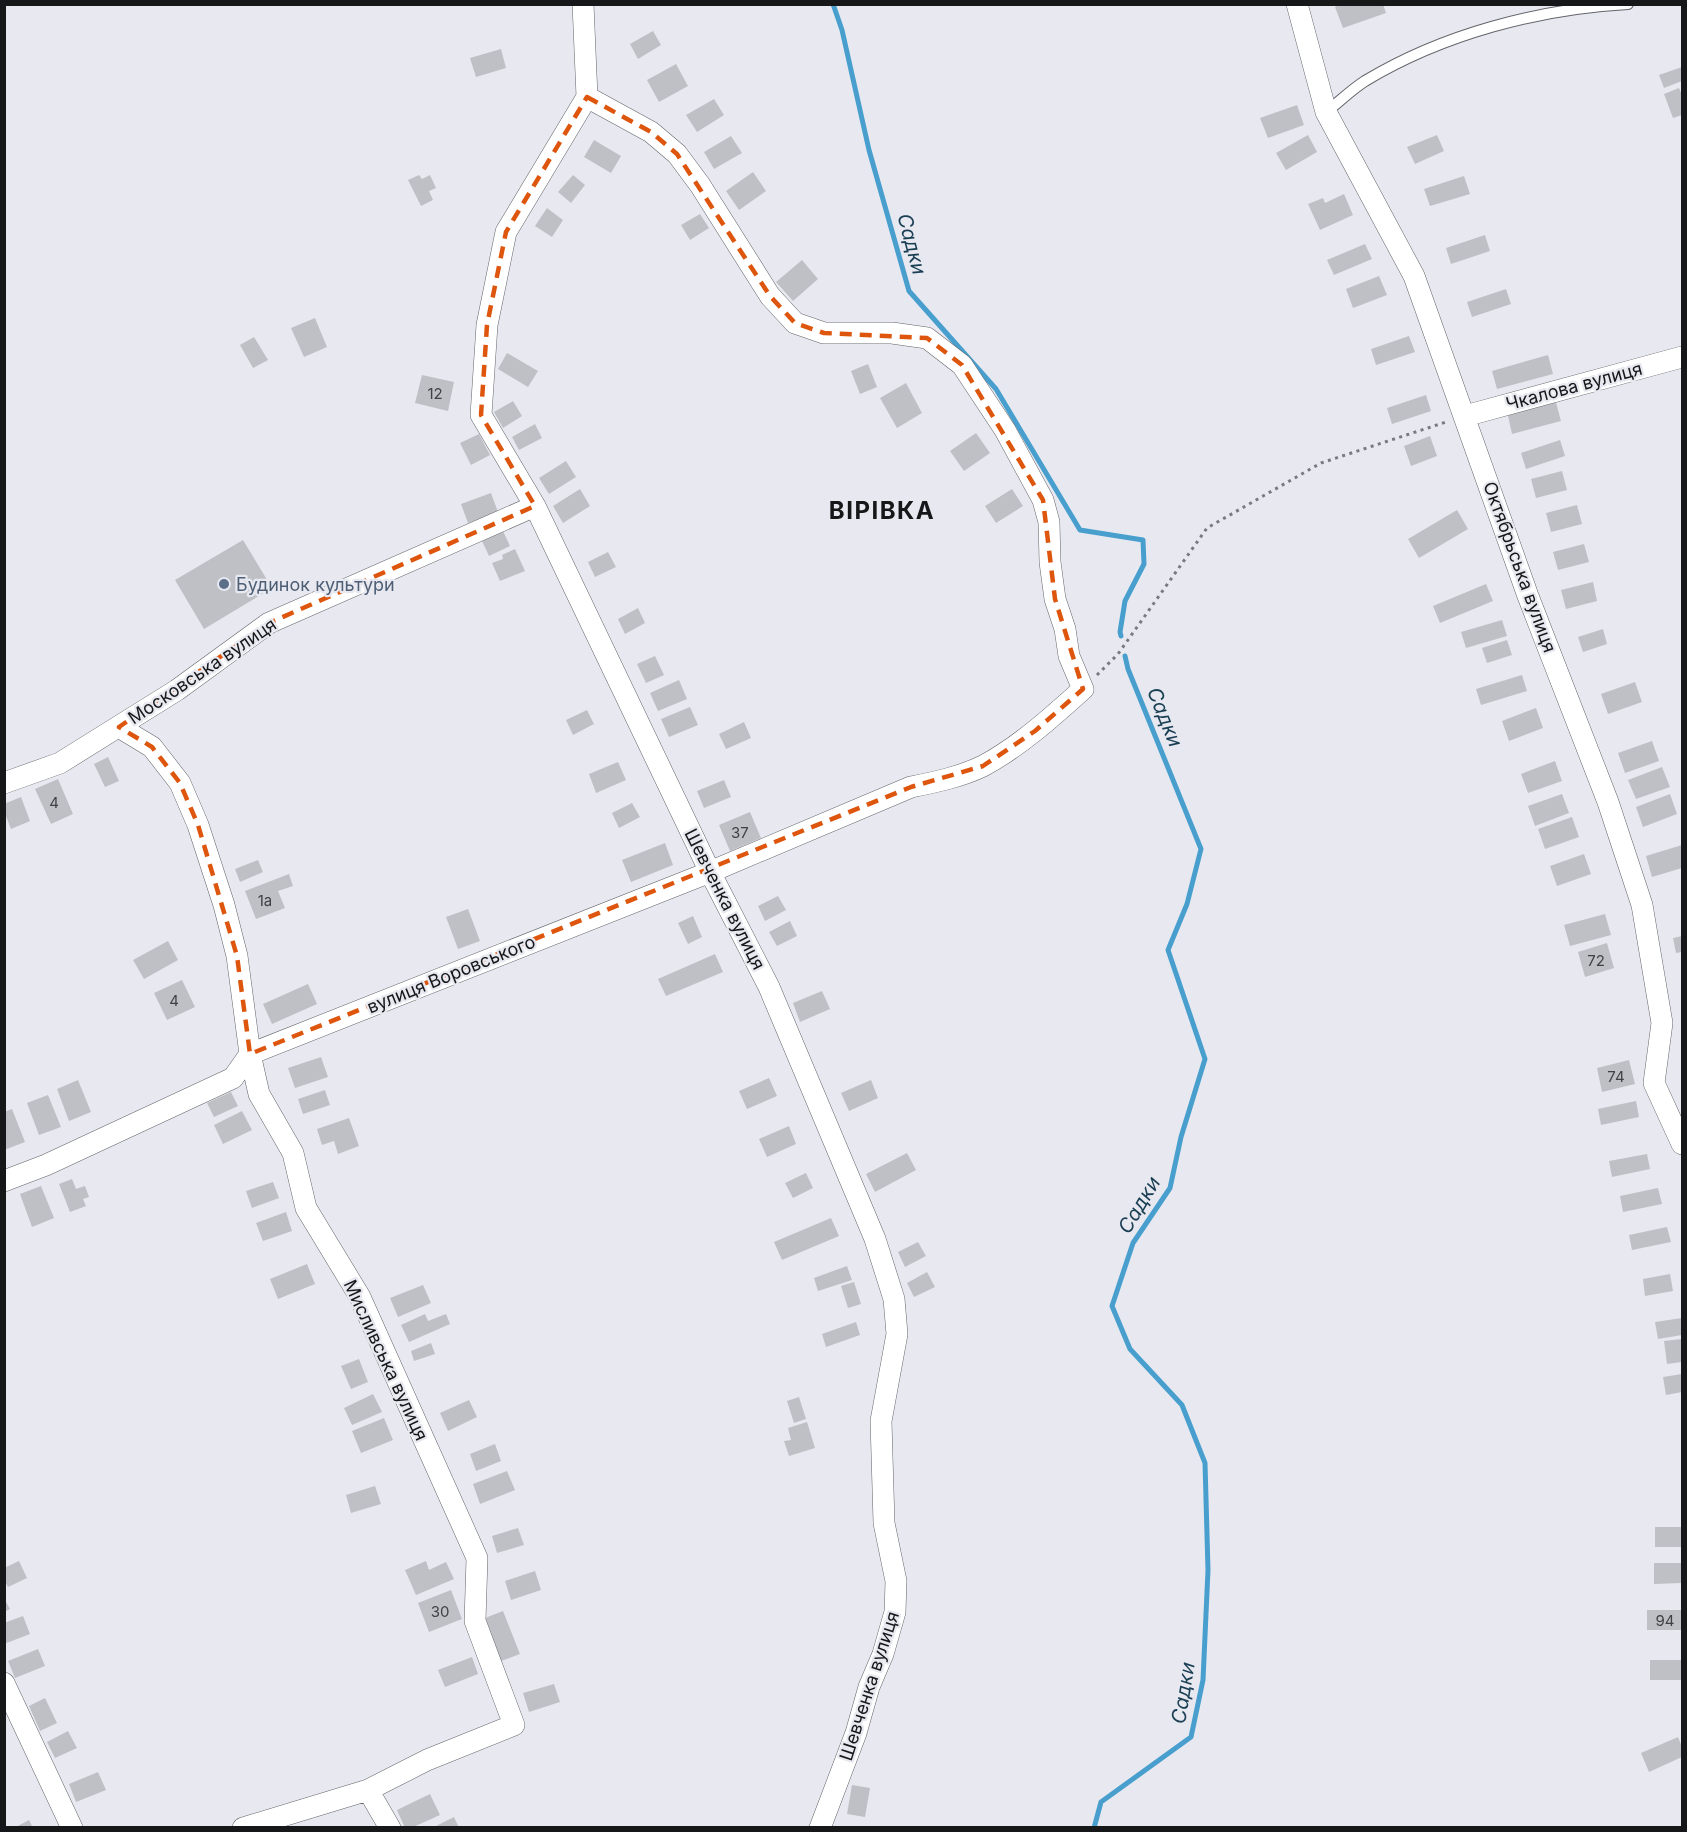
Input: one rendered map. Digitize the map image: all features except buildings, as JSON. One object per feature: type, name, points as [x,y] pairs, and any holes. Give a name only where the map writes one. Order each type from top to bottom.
[{"type":"street","points":[[583,4],[587,97],[651,132],[677,154],[770,296],[795,323],[824,333],[892,333],[927,338],[962,365],[1005,430],[1043,500],[1049,522],[1050,562],[1055,599],[1065,629],[1069,656],[1083,689]]},
{"type":"street","name":"Октябрьська вулиця","points":[[1297,4],[1326,112],[1414,276],[1528,596],[1608,801],[1642,905],[1662,1023],[1654,1083],[1673,1104],[1683,1144]]},
{"type":"street","name":"Шевченка вулиця","points":[[587,97],[506,232],[487,325],[481,415],[535,506],[710,872],[769,987],[875,1239],[894,1299],[897,1334],[881,1421],[884,1523],[897,1581],[895,1612],[856,1733],[820,1827]]},
{"type":"street","name":"Чкалова вулиця","points":[[1465,416],[1683,357]]},
{"type":"street","name":"Московська вулиця","points":[[4,783],[60,763],[177,690],[269,623],[535,506]]},
{"type":"street","name":"вулиця Воровського","points":[[250,1054],[710,872],[912,787],[946,780],[983,766],[1035,731],[1083,689]]},
{"type":"street","name":"Мисливська вулиця","points":[[119,727],[152,747],[180,783],[198,825],[224,905],[237,956],[250,1054],[259,1094],[292,1153],[306,1208],[360,1297],[477,1558],[475,1621],[514,1725],[427,1760],[368,1790]]},
{"type":"street","points":[[4,1181],[46,1165],[233,1078],[250,1054]]},
{"type":"street","points":[[233,1078],[259,1094]]},
{"type":"street","points":[[4,1683],[72,1827]]},
{"type":"street","points":[[243,1827],[368,1790],[390,1827]]},
{"type":"lane","points":[[1326,112],[1364,82],[1417,53],[1481,30],[1555,12],[1628,4]]},
{"type":"path","points":[[1083,689],[1118,654],[1207,528],[1321,463],[1465,416]]},
{"type":"highlighted area","points":[[587,97],[651,132],[677,154],[770,296],[795,323],[824,333],[927,338],[962,365],[1043,500],[1055,599],[1083,689],[1035,731],[983,766],[911,787],[250,1054],[237,956],[198,825],[180,783],[152,747],[119,727],[269,623],[535,506],[481,415],[487,325],[506,232]]},
{"type":"waterway","name":"Садки","points":[[833,4],[842,30],[869,150],[909,291],[996,389],[1080,530],[1143,540],[1144,564],[1125,601],[1121,636]]},
{"type":"waterway","name":"Садки","points":[[1094,1828],[1101,1802],[1191,1737],[1203,1680],[1208,1570],[1205,1463],[1182,1405],[1130,1349],[1112,1306],[1133,1243],[1170,1188],[1181,1137],[1205,1059],[1168,950],[1187,904],[1201,849],[1128,669],[1125,656]]},
{"type":"place","name":"Будинок культури","points":[[224,584]]},
{"type":"district","name":"ВІРІВКА","points":[[882,510]]}]
